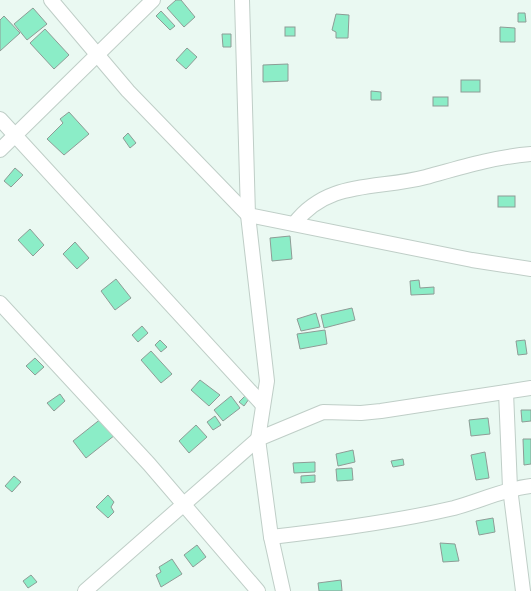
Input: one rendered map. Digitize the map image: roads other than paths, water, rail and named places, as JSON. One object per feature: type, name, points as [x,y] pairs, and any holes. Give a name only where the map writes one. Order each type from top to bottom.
[{"type":"street","points":[[51,0],[128,91],[248,215],[472,260],[531,269]]},
{"type":"street","points":[[0,150],[153,0]]},
{"type":"street","points":[[242,0],[248,215],[267,381],[258,439],[272,536],[283,591]]},
{"type":"street","points":[[0,119],[262,404]]},
{"type":"street","points":[[294,224],[304,210],[318,201],[342,191],[426,177],[482,161],[531,154]]},
{"type":"street","points":[[0,303],[150,464],[258,591]]},
{"type":"street","points":[[93,588],[258,439],[323,412],[361,413],[531,388]]},
{"type":"street","points":[[506,392],[510,488],[524,591]]},
{"type":"street","points":[[272,536],[401,519],[480,501],[510,488],[531,486]]}]
